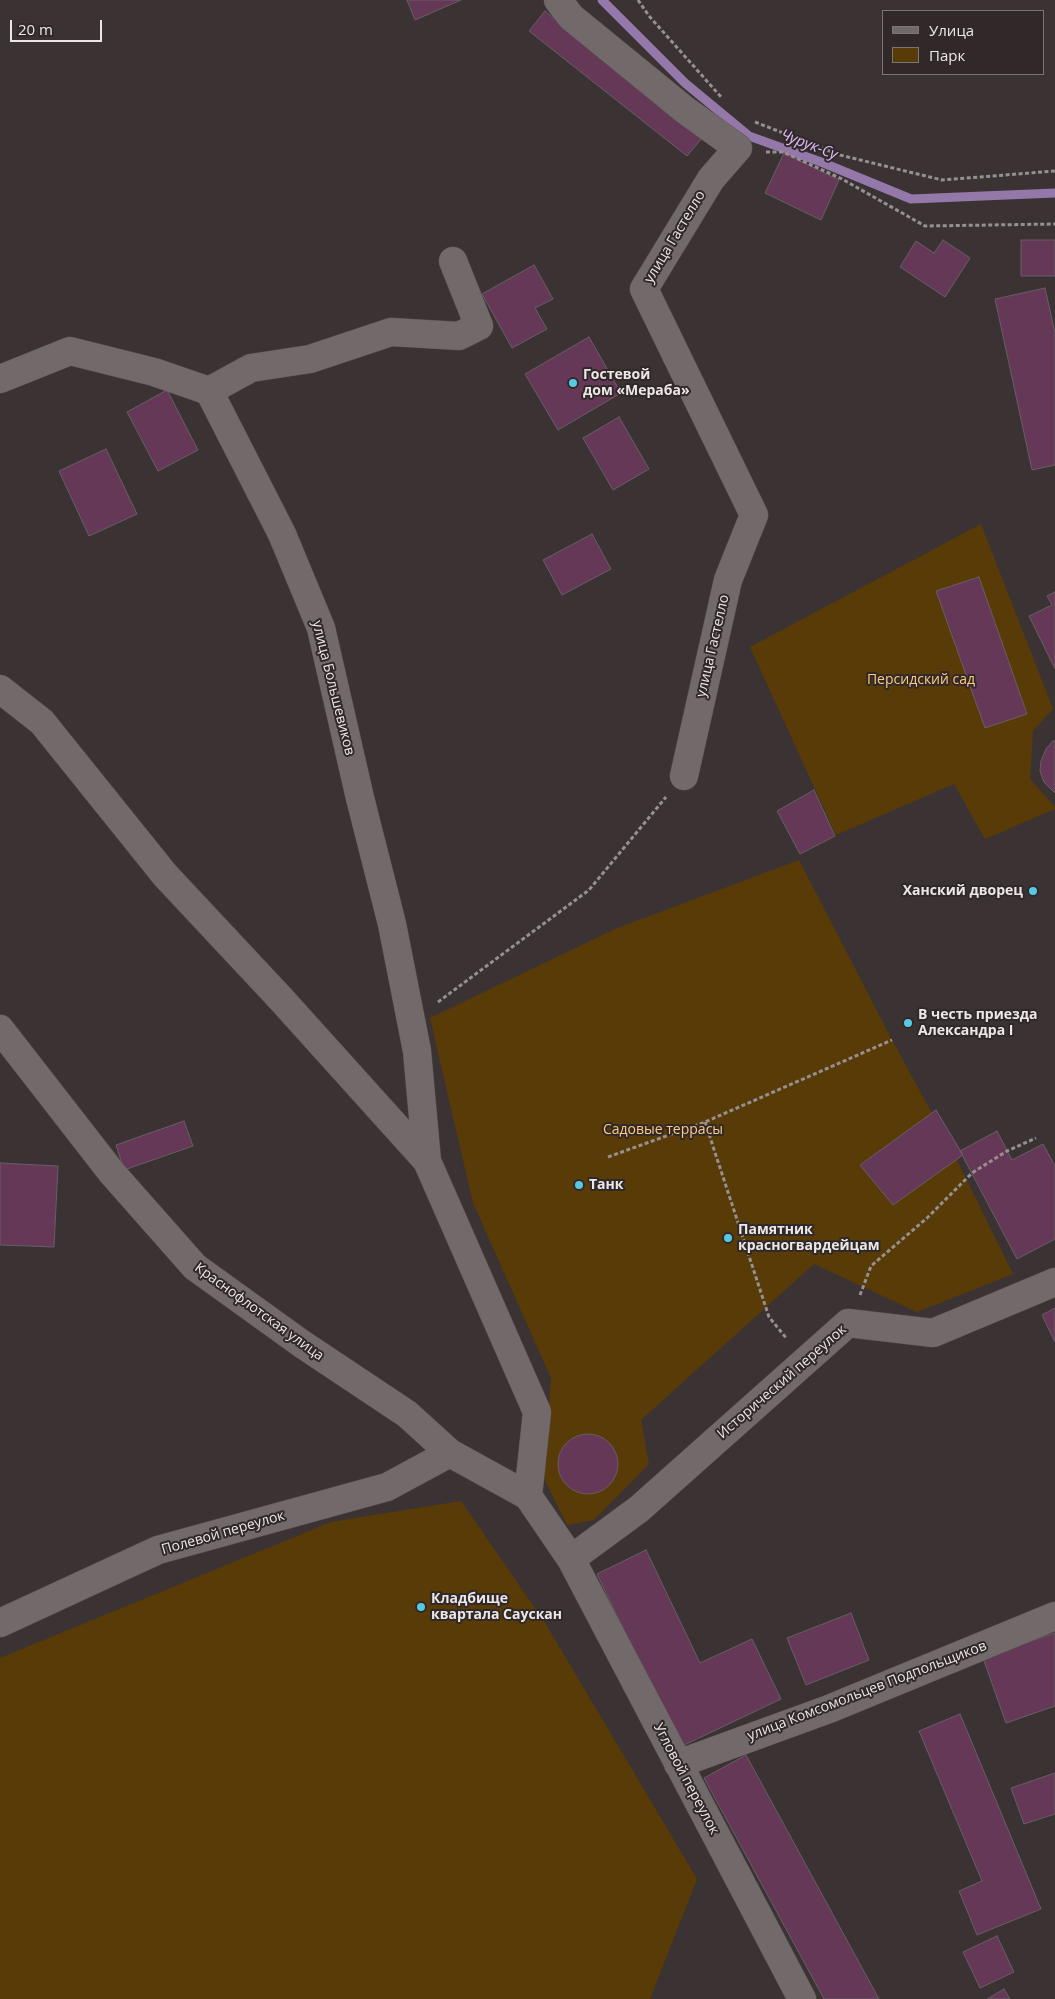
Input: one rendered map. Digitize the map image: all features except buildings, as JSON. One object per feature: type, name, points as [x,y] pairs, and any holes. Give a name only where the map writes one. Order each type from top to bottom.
[{"type":"street","points":[[558,0],[571,18],[685,110],[738,148]]},
{"type":"street","name":"улица Гастелло","points":[[684,776],[728,580],[754,515],[644,289],[711,178],[738,148]]},
{"type":"street","points":[[0,379],[70,351],[154,372],[209,391],[250,368],[310,358],[391,332],[459,336],[479,326],[453,261]]},
{"type":"street","name":"улица Большевиков","points":[[209,391],[282,534],[321,628],[360,798],[392,924],[417,1051],[427,1161]]},
{"type":"street","points":[[0,689],[42,722],[165,875],[281,999],[427,1161],[537,1412],[528,1496]]},
{"type":"street","name":"Краснофлотская улица","points":[[0,1029],[112,1173],[195,1267],[302,1344],[407,1414],[450,1453],[528,1496]]},
{"type":"street","name":"Исторический переулок","points":[[571,1559],[639,1509],[848,1323],[933,1333],[1055,1282]]},
{"type":"street","name":"Полевой переулок","points":[[0,1622],[158,1550],[387,1487],[450,1453]]},
{"type":"street","name":"Угловой переулок","points":[[528,1496],[571,1559],[802,1999]]},
{"type":"street","name":"улица Комсомольцев Подпольщиков","points":[[678,1764],[829,1709],[1055,1616]]},
{"type":"path","points":[[638,0],[649,16],[723,99]]},
{"type":"path","points":[[746,118],[840,155],[942,180],[1055,171]]},
{"type":"path","points":[[738,148],[783,152],[842,179],[925,226],[1055,224]]},
{"type":"path","points":[[411,1021],[589,890],[684,776]]},
{"type":"path","points":[[608,1157],[705,1122],[892,1040]]},
{"type":"path","points":[[705,1122],[769,1317],[805,1362]]},
{"type":"path","points":[[848,1323],[870,1266],[927,1218],[972,1173],[1007,1150],[1036,1138]]},
{"type":"green space","name":"Персидский сад","points":[[981,524],[1053,709],[1033,731],[1030,779],[1055,809],[985,839],[954,784],[836,835],[750,647]]},
{"type":"green space","name":"Садовые террасы","points":[[799,860],[892,1040],[951,1148],[1013,1274],[917,1312],[814,1264],[641,1420],[649,1464],[594,1520],[567,1525],[543,1476],[551,1378],[473,1203],[430,1018],[615,929]]},
{"type":"green space","points":[[461,1501],[544,1621],[697,1879],[650,1999],[0,1999],[0,1658],[331,1522]]},
{"type":"waterway","name":"Чурук-Су","points":[[602,0],[685,83],[749,136],[821,162],[911,199],[1055,193]]},
{"type":"place","name":"Гостевой дом «Мераба»","points":[[573,383]]},
{"type":"place","name":"Ханский дворец","points":[[1033,891]]},
{"type":"place","name":"В честь приезда Александра I","points":[[908,1023]]},
{"type":"place","name":"Танк","points":[[579,1185]]},
{"type":"place","name":"Памятник красногвардейцам","points":[[728,1238]]},
{"type":"place","name":"Кладбище квартала Саускан","points":[[421,1607]]}]
